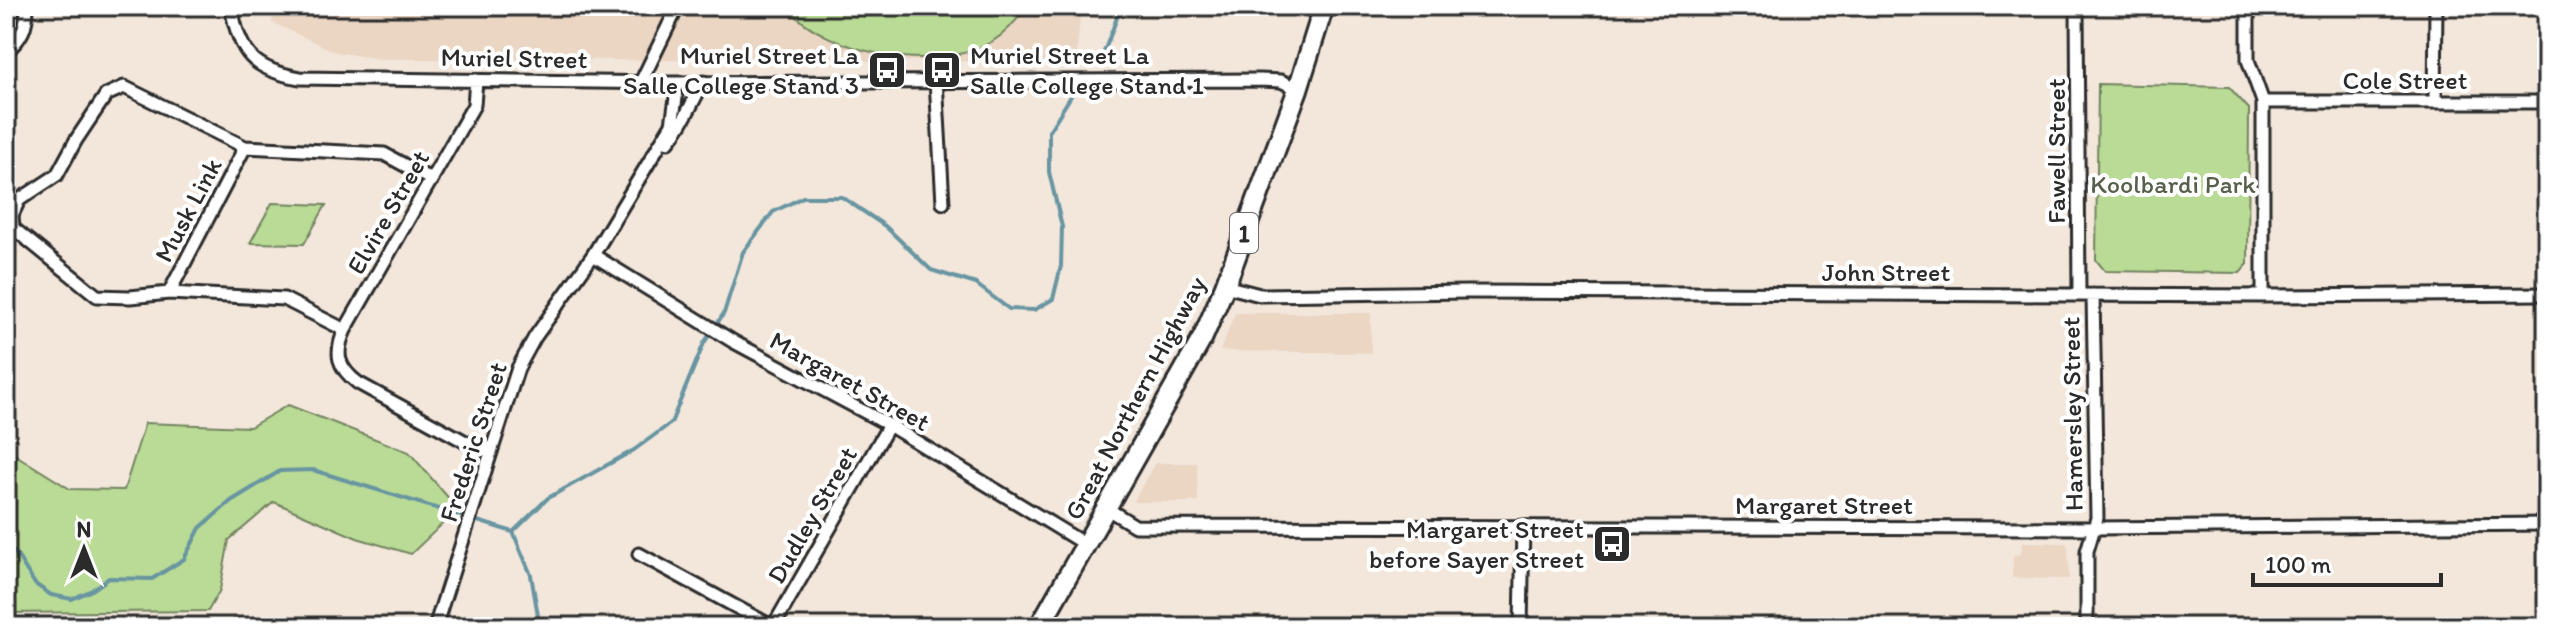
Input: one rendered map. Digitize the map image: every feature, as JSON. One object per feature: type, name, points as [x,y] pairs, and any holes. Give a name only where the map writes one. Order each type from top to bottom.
[{"type":"main road","name":"Great Northern Highway","points":[[1039,627],[1203,337],[1298,89],[1324,6]]},
{"type":"street","points":[[6,51],[24,31],[27,6]]},
{"type":"street","name":"Muriel Street","points":[[231,6],[235,26],[249,56],[275,74],[300,78],[672,83],[1260,80],[1281,81],[1298,89]]},
{"type":"street","points":[[641,82],[678,6]]},
{"type":"street","name":"Fawell Street","points":[[2077,6],[2079,295]]},
{"type":"street","points":[[2248,6],[2248,60],[2263,102],[2263,296]]},
{"type":"street","points":[[2435,102],[2436,6]]},
{"type":"street","name":"Elvire Street","points":[[476,80],[474,105],[345,330],[339,343],[338,356],[341,366],[358,383],[473,446],[490,451]]},
{"type":"street","points":[[936,80],[943,203]]},
{"type":"street","name":"Frederic Street","points":[[652,160],[685,122],[704,82]]},
{"type":"street","name":"Frederic Street","points":[[435,627],[518,368],[535,337],[593,255],[672,124],[676,98],[672,83]]},
{"type":"street","points":[[345,330],[284,299],[169,293],[97,296],[13,228],[12,215],[19,200],[57,175],[106,95],[124,87],[245,147],[384,154],[432,180]]},
{"type":"street","name":"Cole Street","points":[[2263,102],[2547,102]]},
{"type":"street","name":"Musk Link","points":[[169,293],[245,147]]},
{"type":"street","name":"Margaret Street","points":[[593,255],[734,342],[889,425],[1086,545]]},
{"type":"street","name":"John Street","points":[[1225,286],[1260,295],[1468,292],[2263,296],[2547,294]]},
{"type":"street","name":"Hamersley Street","points":[[2087,627],[2087,551],[2097,518],[2093,295]]},
{"type":"street","name":"Dudley Street","points":[[773,627],[889,425]]},
{"type":"street","name":"Margaret Street","points":[[1106,508],[1135,526],[2094,528],[2547,524]]},
{"type":"street","points":[[1521,627],[1523,526]]},
{"type":"street","points":[[639,554],[773,627]]},
{"type":"street","points":[[236,627],[252,627]]},
{"type":"shaded area","points":[[282,6],[1081,6],[1076,62],[380,59],[335,52],[271,22]]},
{"type":"shaded area","points":[[1235,313],[1371,313],[1371,353],[1220,351]]},
{"type":"shaded area","points":[[1155,463],[1197,463],[1198,502],[1133,502]]},
{"type":"shaded area","points":[[2022,542],[2065,543],[2068,546],[2069,579],[2012,578],[2013,555],[2021,554]]},
{"type":"green space","points":[[786,6],[1027,6],[1012,25],[993,41],[944,57],[914,58],[855,48],[804,23]]},
{"type":"green space","name":"Koolbardi Park","points":[[2098,84],[2229,87],[2249,109],[2248,264],[2240,273],[2105,271],[2096,260]]},
{"type":"green space","points":[[272,203],[326,205],[304,244],[250,243]]},
{"type":"green space","points":[[288,405],[409,452],[458,509],[411,554],[357,538],[274,502],[229,540],[220,590],[208,611],[6,613],[6,449],[70,489],[124,490],[145,423],[250,427]]},
{"type":"waterway","points":[[1101,60],[1118,15],[1116,6]]},
{"type":"waterway","points":[[513,532],[548,498],[634,450],[671,423],[704,343],[724,313],[743,252],[773,212],[803,197],[842,197],[885,226],[931,270],[976,284],[1009,309],[1034,310],[1053,299],[1061,266],[1062,227],[1049,172],[1049,131],[1076,88]]},
{"type":"waterway","points":[[6,548],[15,552],[35,584],[51,595],[72,599],[109,578],[152,579],[184,559],[200,528],[231,501],[280,471],[313,470],[513,532]]},
{"type":"waterway","points":[[513,532],[531,575],[540,627]]},
{"type":"place","name":"Muriel Street La Salle College Stand 3","points":[[887,70]]},
{"type":"place","name":"Muriel Street La Salle College Stand 1","points":[[942,70]]},
{"type":"place","name":"Margaret Street before Sayer Street","points":[[1612,544]]}]
